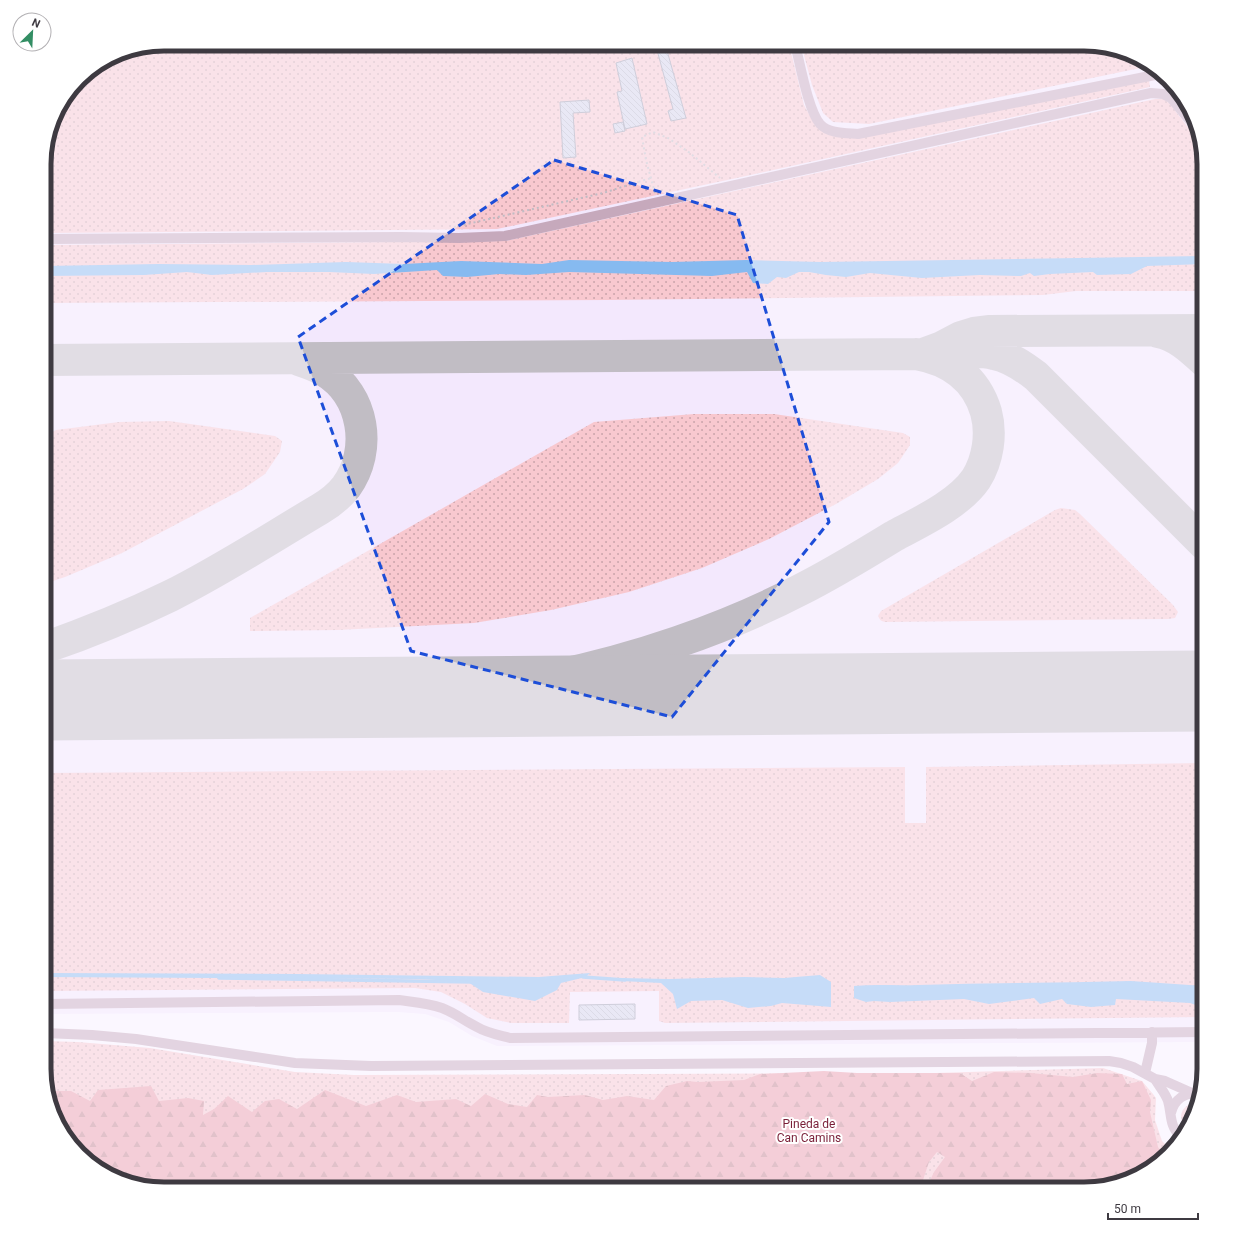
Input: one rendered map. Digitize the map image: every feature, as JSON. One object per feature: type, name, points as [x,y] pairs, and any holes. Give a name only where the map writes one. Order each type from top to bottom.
[{"type":"street","points":[[797,51],[811,107],[821,124],[835,132],[850,134],[858,134],[1154,75]]},
{"type":"street","points":[[51,239],[460,238],[505,236],[1151,93],[1163,94],[1171,98],[1186,115]]},
{"type":"street","points":[[51,1004],[399,1000],[424,1003],[442,1008],[478,1028],[493,1034],[510,1038],[1197,1032]]},
{"type":"street","points":[[1145,1073],[1152,1043],[1152,1032]]},
{"type":"street","points":[[51,1033],[136,1039],[295,1063],[371,1066],[1109,1061],[1122,1063],[1155,1079],[1194,1093]]},
{"type":"street","points":[[1155,1079],[1168,1099],[1171,1123],[1177,1133]]},
{"type":"street","points":[[1171,1114],[1176,1101],[1184,1096],[1194,1093]]},
{"type":"path","points":[[658,202],[646,160],[642,137],[654,132],[668,138],[690,153],[732,186]]},
{"type":"path","points":[[450,228],[603,193],[651,178]]},
{"type":"highlighted area","points":[[554,160],[737,215],[829,522],[672,717],[411,651],[298,337]]},
{"type":"shaded area","points":[[164,51],[1091,51],[1120,57],[1153,74],[1178,101],[1185,114],[1195,142],[1197,157],[1197,1042],[497,1046],[472,1036],[449,1022],[425,1014],[398,1012],[51,1014],[51,157],[55,135],[60,121],[74,95],[95,74],[114,63],[135,55]]},
{"type":"green space","points":[[164,51],[791,51],[804,105],[815,125],[838,137],[1149,80],[1150,87],[497,229],[51,233],[52,149],[60,121],[70,101],[95,74],[128,57],[149,52]]},
{"type":"green space","points":[[803,51],[1091,51],[1120,57],[1142,68],[869,124],[833,122],[823,113],[812,85]]},
{"type":"green space","points":[[1155,99],[1164,99],[1170,104],[1192,133],[1197,157],[1197,291],[1076,291],[1043,295],[608,300],[51,303],[51,245],[506,241]]},
{"type":"green space","points":[[694,414],[774,414],[903,433],[910,437],[910,445],[898,463],[878,479],[836,504],[769,539],[702,568],[629,592],[551,610],[474,623],[338,630],[250,631],[250,618],[594,422]]},
{"type":"green space","points":[[169,421],[275,436],[282,441],[280,452],[265,474],[243,489],[122,553],[51,582],[51,432],[56,430],[119,422]]},
{"type":"green space","points":[[1061,508],[1075,510],[1080,514],[1173,605],[1178,612],[1175,618],[885,622],[879,618],[878,616],[881,611],[1055,510]]},
{"type":"green space","points":[[1197,763],[1197,1017],[665,1023],[659,1021],[659,991],[570,992],[569,1023],[511,1023],[487,1018],[465,1004],[441,992],[415,988],[51,991],[51,773],[905,767],[905,823],[926,823],[926,767]]},
{"type":"green space","name":"Pineda de Can Camins","points":[[51,1041],[150,1048],[295,1072],[354,1075],[935,1073],[1103,1068],[1142,1081],[1153,1094],[1156,1098],[1155,1120],[1162,1141],[1166,1146],[1147,1163],[1113,1178],[1091,1182],[157,1182],[135,1178],[108,1167],[95,1159],[84,1149],[70,1132],[57,1105],[53,1091]]},
{"type":"green space","name":"Pineda de Can Camins","points":[[824,1071],[857,1073],[960,1073],[972,1081],[994,1072],[1031,1073],[1073,1077],[1097,1073],[1122,1074],[1127,1084],[1142,1081],[1151,1100],[1150,1112],[1158,1147],[1161,1151],[1147,1163],[1134,1170],[1106,1180],[1091,1182],[929,1182],[934,1172],[945,1157],[937,1152],[929,1162],[922,1182],[157,1182],[142,1180],[121,1173],[95,1159],[84,1149],[70,1132],[57,1105],[53,1091],[71,1091],[90,1101],[98,1090],[151,1086],[159,1101],[188,1098],[204,1101],[203,1115],[214,1109],[228,1096],[252,1112],[265,1101],[279,1099],[297,1109],[325,1090],[366,1106],[397,1095],[416,1102],[456,1099],[471,1106],[485,1094],[508,1104],[527,1107],[537,1095],[548,1097],[585,1095],[603,1100],[627,1096],[654,1100],[666,1086],[687,1081],[744,1080],[760,1074]]},
{"type":"green space","points":[[1191,1104],[1183,1123],[1181,1114],[1187,1106]]},
{"type":"water","points":[[1197,256],[1197,264],[1147,266],[1131,274],[1097,275],[1093,272],[1034,276],[1030,273],[1021,276],[980,275],[922,278],[870,273],[846,277],[799,272],[786,278],[777,277],[768,284],[753,283],[747,272],[712,276],[569,272],[526,275],[499,274],[467,277],[443,276],[437,270],[374,274],[267,272],[212,275],[187,272],[144,275],[51,276],[51,266],[159,264],[251,265],[346,262],[404,264],[461,261],[542,264],[569,260],[672,262],[746,260],[821,262]]},
{"type":"water","points":[[51,973],[539,977],[590,973],[586,977],[561,983],[557,990],[535,1001],[483,992],[468,982],[419,979],[51,977]]},
{"type":"water","points":[[820,975],[831,982],[831,1007],[782,1003],[771,1006],[748,1008],[722,1000],[691,1001],[677,1009],[673,994],[661,983],[621,981],[619,978],[784,978]]},
{"type":"water","points":[[1131,981],[1197,986],[1197,1006],[1190,1003],[1116,999],[1115,1005],[1091,1007],[1067,1004],[1062,999],[1040,1004],[1034,998],[989,1004],[964,999],[866,1002],[854,998],[854,986]]},
{"type":"building","points":[[657,51],[667,51],[686,118],[671,121],[668,111],[673,109]]},
{"type":"building","points":[[632,58],[647,124],[625,129],[617,92],[622,91],[616,63]]},
{"type":"building","points":[[589,100],[590,112],[573,113],[576,157],[563,158],[560,102]]},
{"type":"building","points":[[623,122],[625,131],[615,133],[613,124]]},
{"type":"building","points":[[635,1004],[635,1019],[579,1020],[579,1005]]},
{"type":"waterway","points":[[583,977],[625,980]]},
{"type":"waterway","points":[[219,978],[473,982]]},
{"type":"taxiway","points":[[51,360],[923,354],[942,347],[961,337],[974,333],[990,331],[1197,330]]},
{"type":"taxiway","points":[[1158,332],[1177,339],[1197,355]]},
{"type":"taxiway","points":[[946,353],[976,352],[1000,355],[1021,365],[1031,372],[1197,537]]},
{"type":"taxiway","points":[[323,698],[412,694],[495,686],[536,680],[645,653],[709,631],[771,605],[824,577],[938,512],[969,488],[980,472],[988,447],[988,420],[982,400],[976,389],[960,372],[940,361],[916,354]]},
{"type":"taxiway","points":[[51,645],[123,617],[189,586],[324,507],[346,487],[360,457],[362,440],[356,408],[349,394],[338,381],[322,369],[299,360]]},
{"type":"runway","points":[[51,700],[1197,691]]}]
